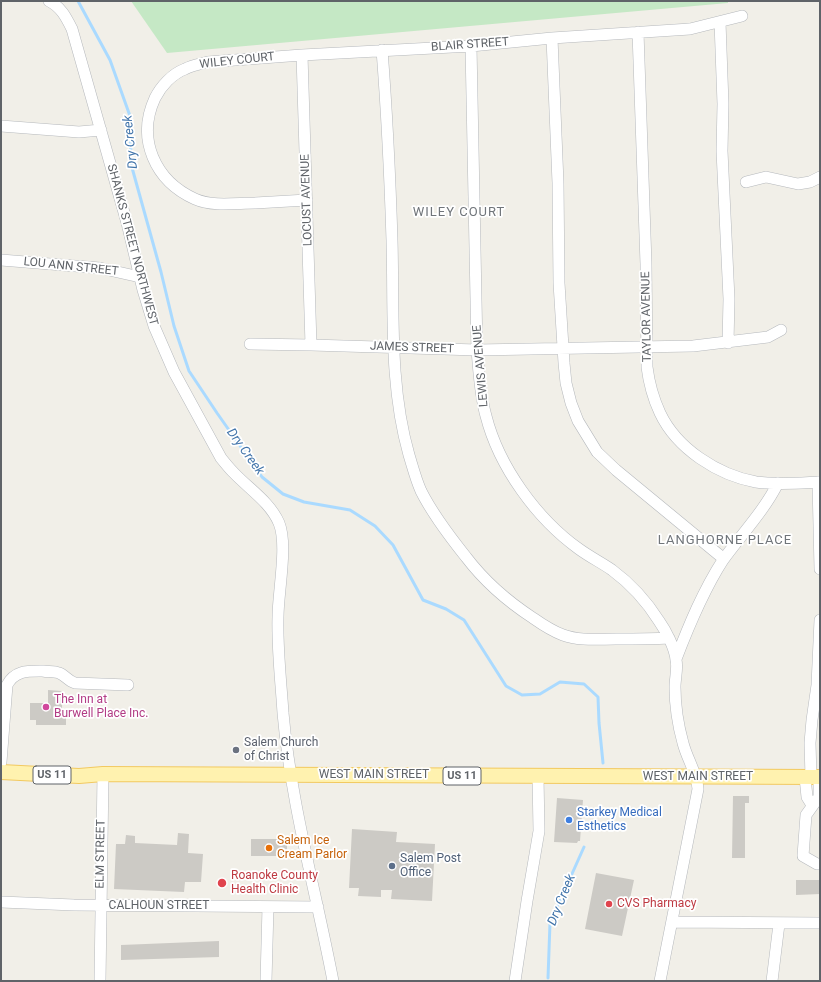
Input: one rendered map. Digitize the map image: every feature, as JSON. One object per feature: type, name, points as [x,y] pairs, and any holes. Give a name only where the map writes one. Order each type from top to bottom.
[{"type":"main road","name":"WEST MAIN STREET","points":[[1,772],[79,776],[103,774],[814,777]]},
{"type":"street","name":"SHANKS STREET NORTHWEST","points":[[49,1],[59,8],[66,16],[72,29],[154,326],[166,356],[221,458],[233,472],[265,502],[273,512],[279,524],[283,544],[278,616],[278,642],[290,775],[333,981]]},
{"type":"street","name":"BLAIR STREET","points":[[302,55],[470,46],[552,38],[690,29],[742,16]]},
{"type":"street","points":[[720,22],[723,104],[722,151],[729,299],[728,343]]},
{"type":"street","name":"TAYLOR AVENUE","points":[[638,32],[646,264],[647,348],[649,378],[654,400],[666,424],[680,441],[693,452],[726,472],[757,482],[819,482]]},
{"type":"street","points":[[552,38],[558,175],[559,283],[566,383],[571,403],[578,421],[597,452],[616,470],[724,559]]},
{"type":"street","name":"LEWIS AVENUE","points":[[470,46],[478,350],[481,392],[485,414],[497,447],[513,477],[529,500],[561,534],[579,549],[612,570],[627,582],[640,596],[669,638],[676,659],[675,685],[678,718],[683,744],[696,776]]},
{"type":"street","points":[[382,50],[389,150],[394,369],[399,416],[413,470],[421,491],[429,506],[474,568],[492,588],[548,628],[567,636],[590,640],[669,638]]},
{"type":"street","name":"WILEY COURT","points":[[302,55],[208,62],[184,69],[165,84],[157,94],[151,108],[147,131],[148,144],[158,168],[175,187],[197,200],[228,204],[307,200]]},
{"type":"street","name":"LOCUST AVENUE","points":[[302,55],[311,345]]},
{"type":"street","points":[[1,126],[79,132],[100,130]]},
{"type":"street","points":[[746,182],[766,177],[798,184],[810,182],[820,177]]},
{"type":"street","name":"LOU ANN STREET","points":[[1,260],[100,268],[140,277]]},
{"type":"street","name":"JAMES STREET","points":[[250,344],[478,350],[647,348],[728,343],[768,337],[781,330]]},
{"type":"street","points":[[819,482],[820,569]]},
{"type":"street","points":[[676,659],[699,603],[713,576],[771,496],[778,483]]},
{"type":"street","points":[[803,855],[806,815],[816,805],[819,797],[814,777],[810,743],[816,686],[820,620]]},
{"type":"street","points":[[1,762],[7,685],[10,679],[16,674],[29,670],[58,672],[69,681],[75,683],[128,685]]},
{"type":"street","name":"ELM STREET","points":[[100,981],[103,774]]},
{"type":"street","points":[[515,981],[526,901],[539,832],[538,776]]},
{"type":"street","points":[[660,981],[698,789],[696,776]]},
{"type":"street","points":[[803,855],[820,855]]},
{"type":"street","points":[[803,855],[820,864]]},
{"type":"street","name":"CALHOUN STREET","points":[[1,902],[101,906],[318,907]]},
{"type":"street","points":[[266,981],[268,907]]},
{"type":"street","points":[[672,922],[820,924]]},
{"type":"street","points":[[772,981],[779,924]]},
{"type":"green space","points":[[131,1],[728,1],[728,3],[167,53]]},
{"type":"building","name":"The Inn at Burwell Place Inc.","points":[[48,690],[62,691],[62,710],[66,711],[66,725],[36,725],[36,720],[30,720],[30,703],[48,703]]},
{"type":"building","points":[[733,796],[749,796],[749,803],[745,803],[745,858],[732,858]]},
{"type":"building","name":"Starkey Medical Esthetics","points":[[557,798],[583,800],[580,841],[577,843],[554,842]]},
{"type":"building","name":"Salem Post Office","points":[[352,829],[397,832],[396,842],[435,844],[432,901],[391,899],[392,890],[381,890],[381,897],[358,896],[359,888],[349,888]]},
{"type":"building","points":[[178,833],[189,834],[188,853],[203,854],[201,882],[185,882],[184,892],[114,889],[116,844],[125,844],[126,835],[135,836],[135,843],[177,845]]},
{"type":"building","name":"Salem Ice Cream Parlor","points":[[251,839],[287,839],[287,856],[251,856]]},
{"type":"building","name":"CVS Pharmacy","points":[[596,873],[634,880],[622,936],[585,929]]},
{"type":"building","points":[[796,880],[820,880],[820,894],[796,895]]},
{"type":"building","points":[[219,941],[219,957],[121,960],[121,945]]},
{"type":"waterway","name":"Dry Creek","points":[[78,1],[110,60],[130,116],[131,164],[161,272],[174,326],[189,371],[217,413],[262,477],[283,494],[304,502],[350,510],[375,526],[393,545],[423,600],[446,609],[464,620],[506,686],[522,695],[540,694],[560,682],[584,684],[598,697],[603,763]]},
{"type":"waterway","name":"Dry Creek","points":[[548,978],[550,923],[584,847]]},
{"type":"place","name":"The Inn at Burwell Place Inc.","points":[[46,707]]},
{"type":"place","name":"Salem Church of Christ","points":[[236,750]]},
{"type":"place","name":"Starkey Medical Esthetics","points":[[569,820]]},
{"type":"place","name":"Salem Ice Cream Parlor","points":[[269,848]]},
{"type":"place","name":"Salem Post Office","points":[[392,866]]},
{"type":"place","name":"Roanoke County Health Clinic","points":[[222,883]]},
{"type":"place","name":"CVS Pharmacy","points":[[609,904]]},
{"type":"district","name":"WILEY COURT","points":[[459,213]]},
{"type":"district","name":"LANGHORNE PLACE","points":[[725,541]]}]
